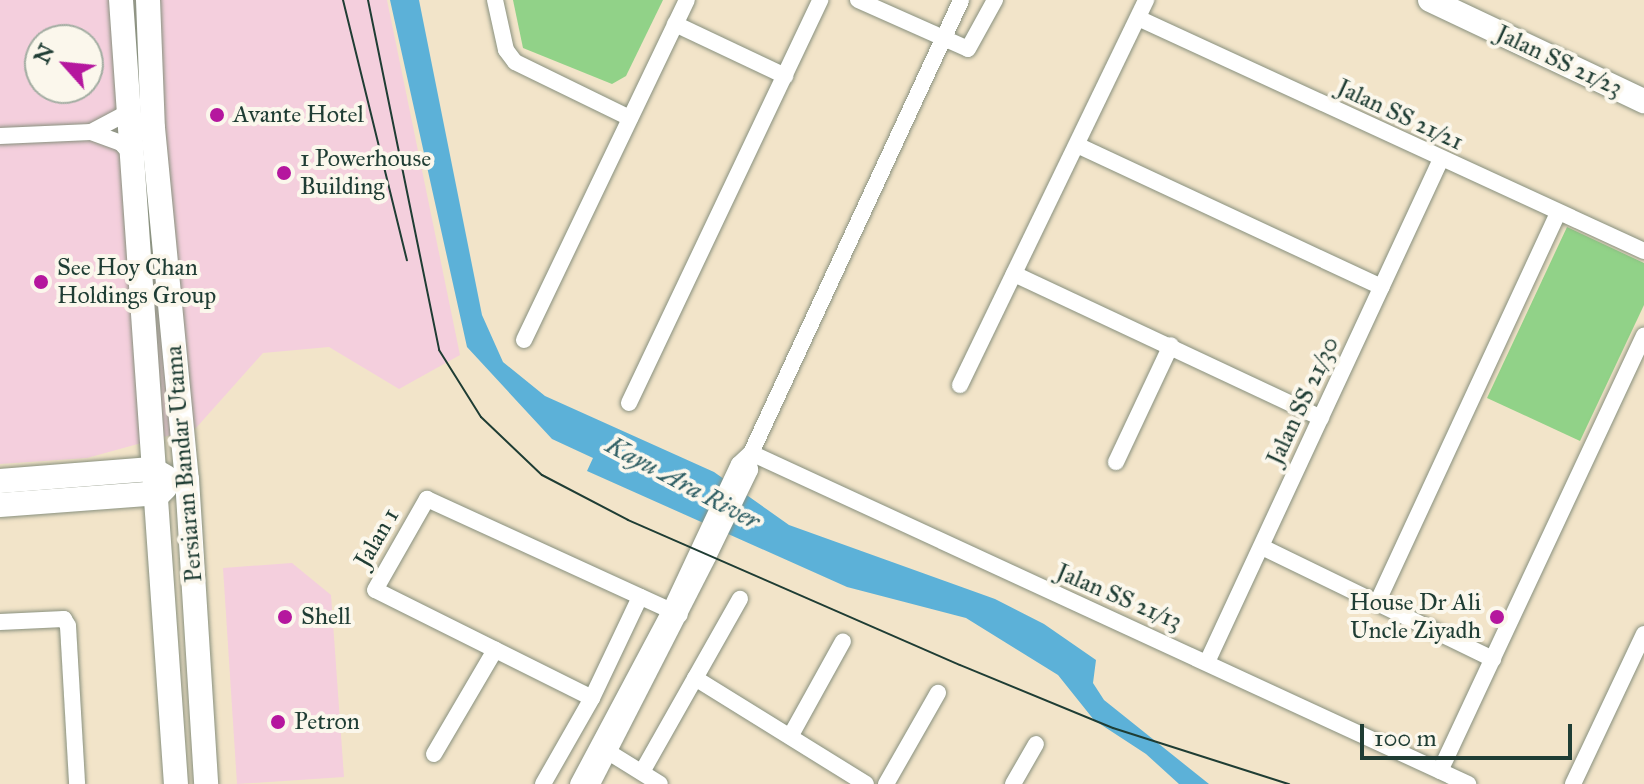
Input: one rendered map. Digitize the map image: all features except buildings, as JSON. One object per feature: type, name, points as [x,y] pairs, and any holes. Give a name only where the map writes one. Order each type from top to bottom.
[{"type":"main road","name":"Persiaran Bandar Utama","points":[[121,0],[130,153],[155,422],[176,784]]},
{"type":"main road","name":"Persiaran Bandar Utama","points":[[148,0],[153,128],[177,360],[209,780]]},
{"type":"main road","name":"Jalan SS 21/23","points":[[1430,0],[1644,101]]},
{"type":"main road","points":[[0,505],[120,497],[158,481],[175,455],[172,380],[177,360]]},
{"type":"main road","points":[[102,472],[135,453],[155,422]]},
{"type":"main road","points":[[0,481],[102,472],[158,481],[177,495],[187,598],[197,618]]},
{"type":"main road","points":[[0,493],[30,491],[57,501]]},
{"type":"main road","points":[[120,497],[135,503],[159,529]]},
{"type":"street","points":[[495,0],[506,50],[515,62],[630,118]]},
{"type":"street","points":[[524,340],[687,0]]},
{"type":"street","points":[[629,403],[820,0]]},
{"type":"street","points":[[858,0],[941,40],[968,49],[995,0]]},
{"type":"street","points":[[592,784],[747,461],[961,0]]},
{"type":"street","points":[[960,385],[1146,0]]},
{"type":"street","name":"Jalan SS 21/21","points":[[1138,18],[1440,161],[1644,251]]},
{"type":"street","points":[[675,24],[785,76]]},
{"type":"street","points":[[91,132],[127,113]]},
{"type":"street","points":[[0,136],[91,132],[121,143],[130,153]]},
{"type":"street","points":[[1077,145],[1382,287]]},
{"type":"street","name":"Jalan SS 21/30","points":[[1208,660],[1440,161]]},
{"type":"street","points":[[1377,603],[1558,213]]},
{"type":"street","points":[[1014,274],[1321,418]]},
{"type":"street","points":[[1440,771],[1644,335]]},
{"type":"street","points":[[1116,462],[1171,345]]},
{"type":"street","name":"Jalan SS 21/13","points":[[747,461],[1067,603],[1208,660],[1468,784]]},
{"type":"street","name":"Jalan 1","points":[[592,698],[375,590],[427,499],[675,613]]},
{"type":"street","points":[[1262,547],[1493,659]]},
{"type":"street","points":[[543,784],[592,698],[640,597]]},
{"type":"street","points":[[642,772],[740,599]]},
{"type":"street","points":[[0,622],[64,619],[68,626],[77,784]]},
{"type":"street","points":[[1573,784],[1644,634]]},
{"type":"street","points":[[791,735],[843,641]]},
{"type":"street","points":[[434,754],[495,650]]},
{"type":"street","points":[[695,678],[866,784]]},
{"type":"street","points":[[886,784],[938,693]]},
{"type":"street","points":[[1013,784],[1036,744]]},
{"type":"street","points":[[606,751],[660,784]]},
{"type":"street","points":[[578,784],[606,751]]},
{"type":"shaded area","points":[[0,0],[387,0],[460,355],[399,389],[329,347],[263,353],[196,428],[87,458],[0,464]]},
{"type":"shaded area","points":[[292,563],[331,595],[344,777],[237,784],[223,568]]},
{"type":"green space","points":[[513,0],[663,0],[626,76],[612,84],[523,48]]},
{"type":"green space","points":[[1567,227],[1644,263],[1644,305],[1580,441],[1487,398]]},
{"type":"water","name":"Kayu Ara River","points":[[390,0],[419,0],[482,315],[503,362],[545,396],[714,472],[789,525],[995,599],[1044,624],[1096,660],[1093,683],[1104,700],[1209,784],[1179,784],[1146,754],[1094,720],[1058,675],[966,618],[847,587],[587,471],[593,458],[552,439],[467,347]]},
{"type":"tram line","points":[[343,0],[407,260]]},
{"type":"tram line","points":[[368,0],[439,350],[481,417],[542,475],[628,520],[960,665],[1113,728],[1289,784]]},
{"type":"place","name":"Avante Hotel","points":[[217,115]]},
{"type":"place","name":"1 Powerhouse Building","points":[[284,173]]},
{"type":"place","name":"See Hoy Chan Holdings Group","points":[[41,282]]},
{"type":"place","name":"Shell","points":[[285,617]]},
{"type":"place","name":"House Dr Ali Uncle Ziyadh","points":[[1497,617]]},
{"type":"place","name":"Petron","points":[[278,722]]}]
